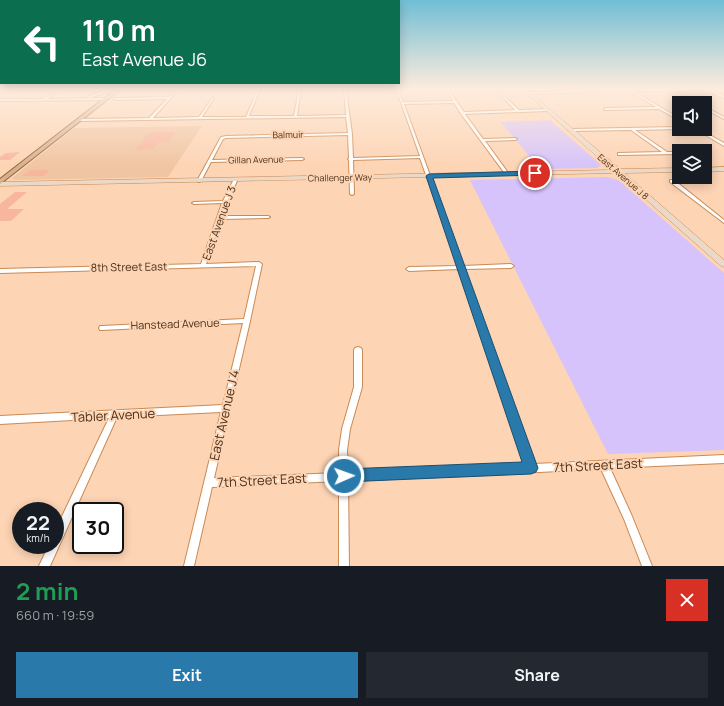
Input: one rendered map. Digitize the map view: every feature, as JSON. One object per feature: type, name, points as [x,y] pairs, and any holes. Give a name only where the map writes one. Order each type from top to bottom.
[{"type":"main road","points":[[0,175],[79,115]]},
{"type":"main road","points":[[0,183],[84,115]]},
{"type":"main road","name":"East Avenue J 8","points":[[553,115],[617,172],[720,258],[724,264]]},
{"type":"main road","points":[[56,138],[57,135],[63,130],[62,128]]},
{"type":"main road","points":[[36,155],[36,151],[46,143],[48,140],[47,139]]},
{"type":"main road","name":"Challenger Way","points":[[0,183],[235,181],[672,170]]},
{"type":"main road","points":[[712,170],[723,170]]},
{"type":"street","points":[[150,119],[153,115]]},
{"type":"street","points":[[407,115],[531,468]]},
{"type":"street","points":[[464,115],[507,174]]},
{"type":"street","points":[[79,120],[347,116],[350,134],[352,194]]},
{"type":"street","points":[[570,130],[672,128]]},
{"type":"street","points":[[632,129],[666,153]]},
{"type":"street","name":"Balmuir","points":[[209,161],[222,138],[226,137],[350,134]]},
{"type":"street","points":[[709,136],[724,145]]},
{"type":"street","points":[[483,140],[515,140]]},
{"type":"street","points":[[619,154],[672,153]]},
{"type":"street","points":[[350,159],[422,157]]},
{"type":"street","name":"Gillan Avenue","points":[[209,161],[302,159]]},
{"type":"street","points":[[199,181],[209,161]]},
{"type":"street","name":"East Avenue J 3","points":[[203,265],[225,202],[235,181]]},
{"type":"street","points":[[676,184],[724,222]]},
{"type":"street","points":[[194,203],[225,202]]},
{"type":"street","points":[[220,218],[268,217]]},
{"type":"street","name":"8th Street East","points":[[0,270],[259,264]]},
{"type":"street","name":"East Avenue J 4","points":[[189,566],[259,264]]},
{"type":"street","points":[[409,269],[511,266]]},
{"type":"street","name":"Hanstead Avenue","points":[[102,328],[247,321]]},
{"type":"street","points":[[344,566],[344,439],[358,387],[358,350]]},
{"type":"street","name":"Tabler Avenue","points":[[0,420],[225,408]]},
{"type":"street","points":[[64,523],[114,415]]},
{"type":"street","name":"7th Street East","points":[[208,483],[724,459]]},
{"type":"street","points":[[603,464],[628,516],[647,566]]},
{"type":"street","points":[[44,566],[50,554]]},
{"type":"shaded area","points":[[550,120],[601,165],[597,168],[540,169],[501,122]]},
{"type":"shaded area","points":[[202,126],[168,177],[11,179],[74,128]]},
{"type":"shaded area","points":[[607,177],[618,180],[724,273],[724,450],[608,454],[470,180]]},
{"type":"building","points":[[152,132],[176,132],[168,142],[159,142],[153,149],[134,150],[147,135]]},
{"type":"building","points":[[20,152],[10,160],[0,160],[0,157],[6,153]]},
{"type":"building","points":[[30,170],[50,170],[43,176],[22,176]]},
{"type":"building","points":[[15,192],[27,192],[7,209],[24,209],[11,221],[0,221],[0,204]]},
{"type":"route","points":[[344,476],[531,468],[429,176],[535,173]]}]
